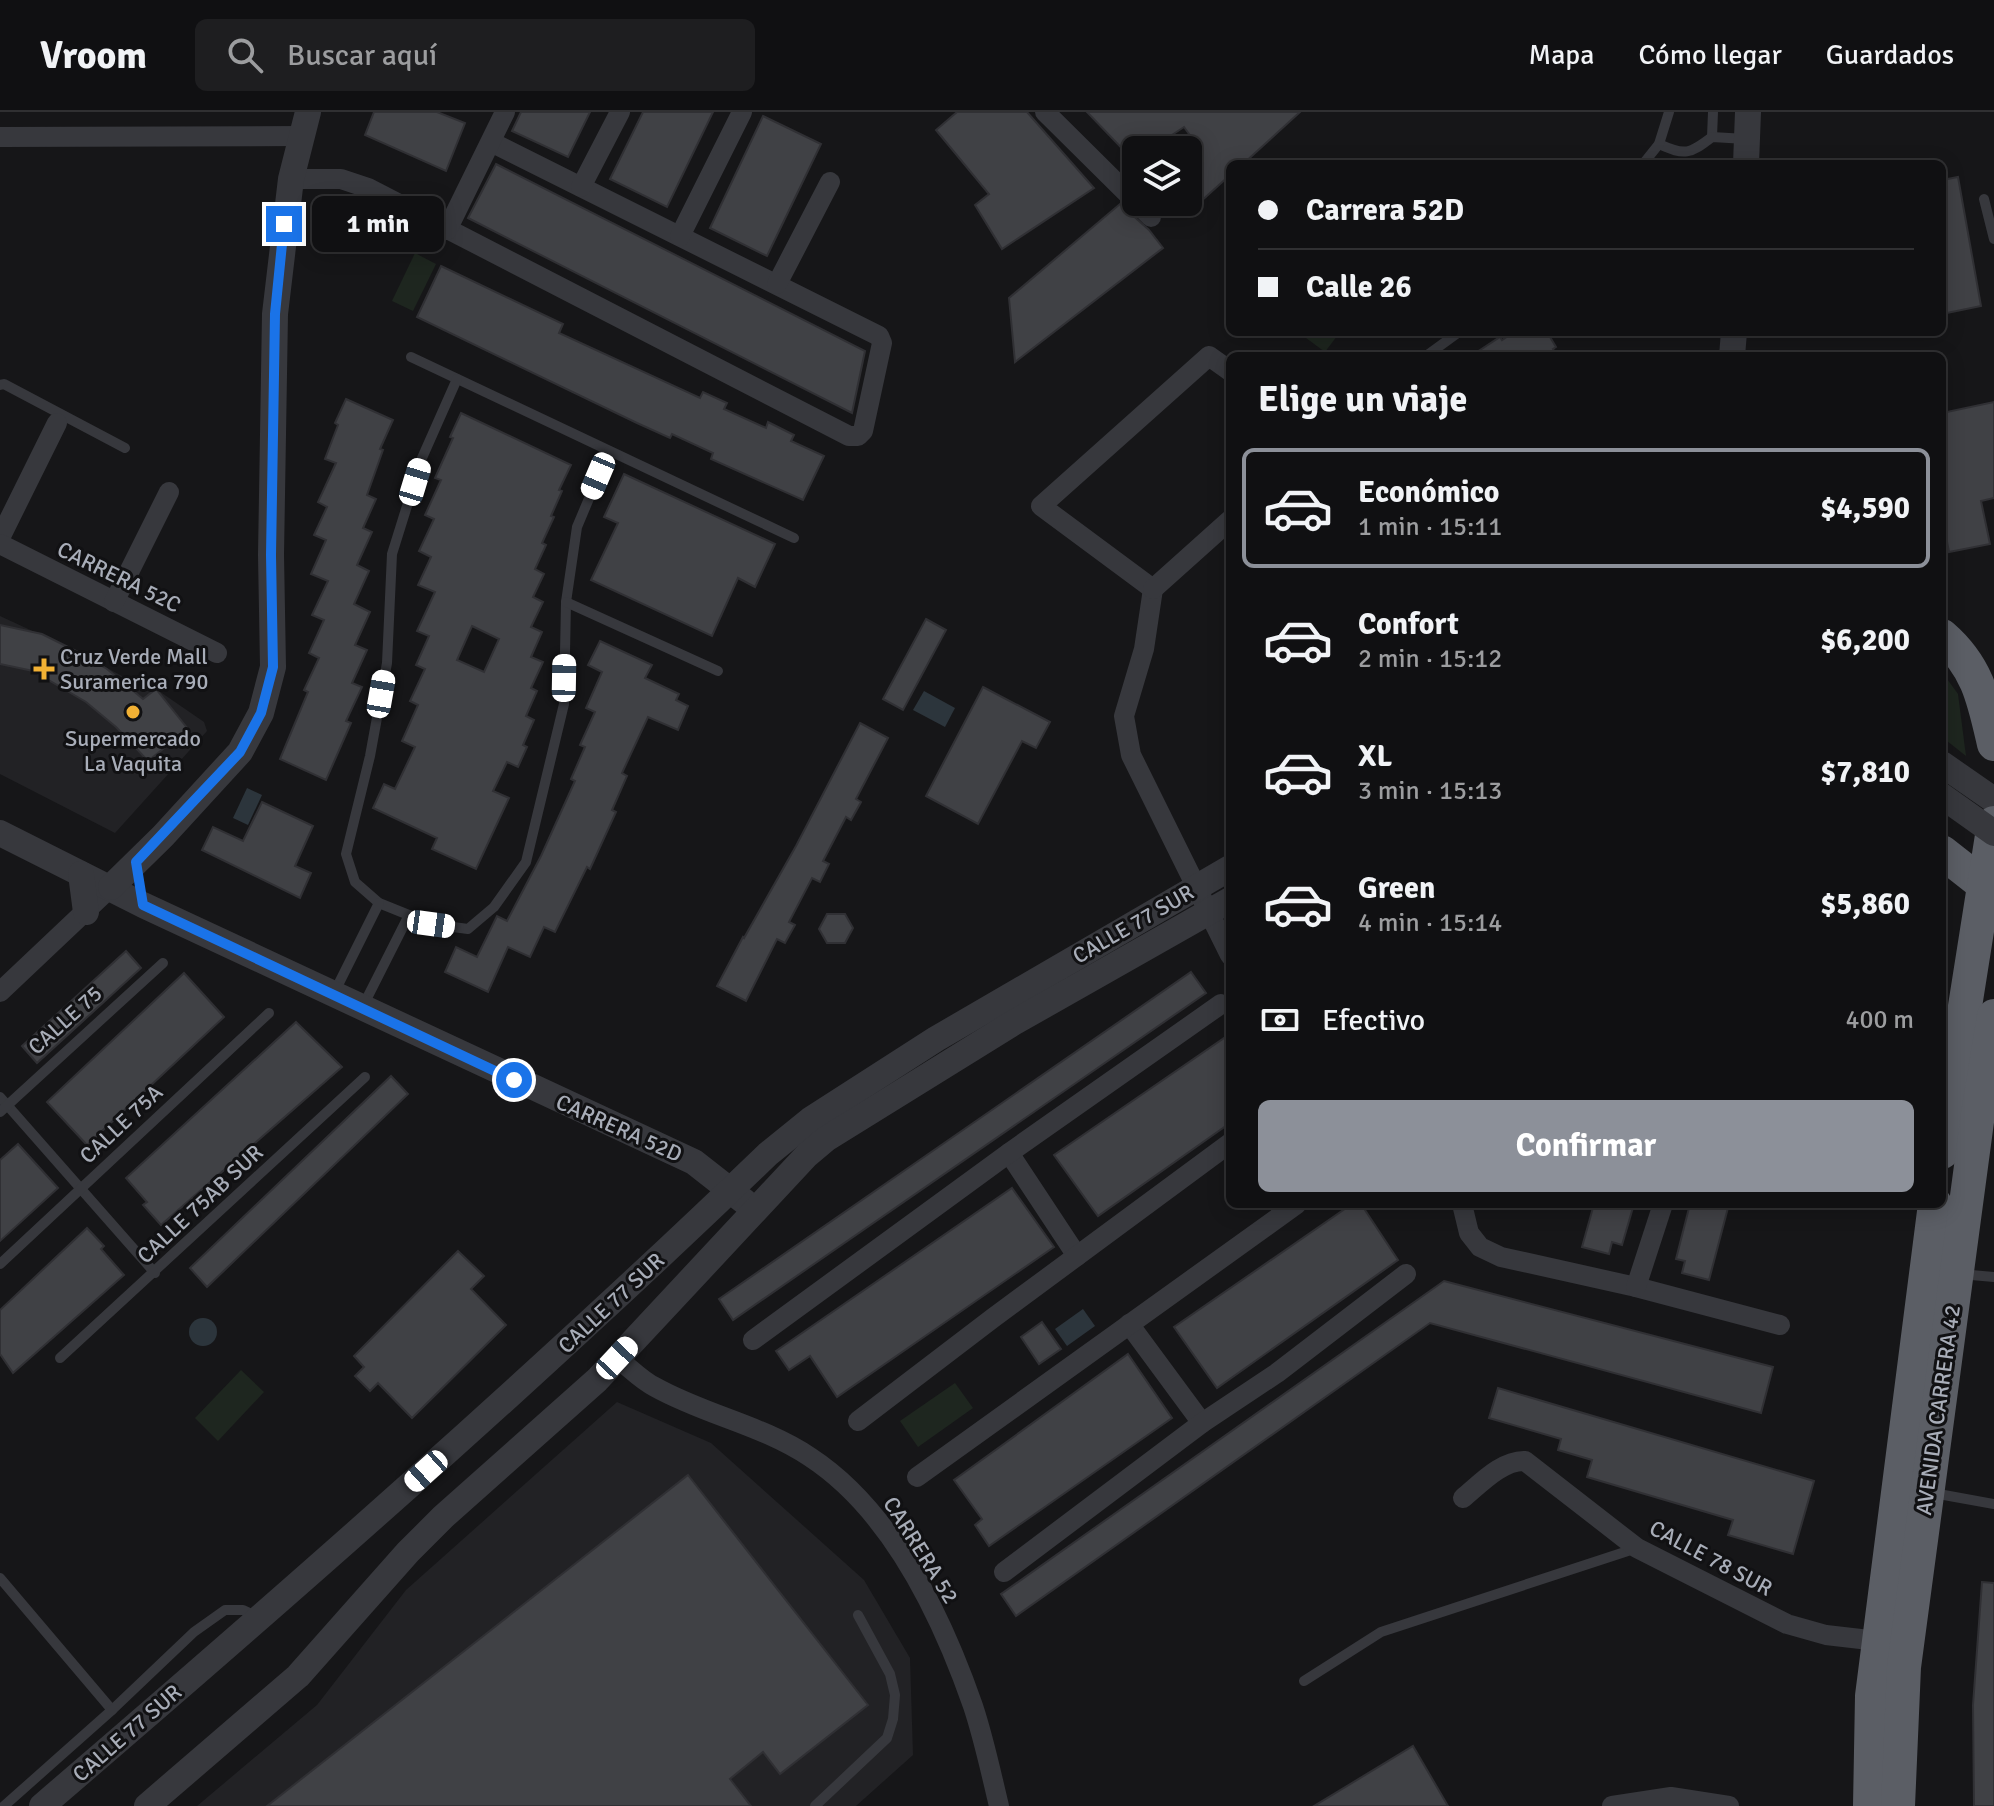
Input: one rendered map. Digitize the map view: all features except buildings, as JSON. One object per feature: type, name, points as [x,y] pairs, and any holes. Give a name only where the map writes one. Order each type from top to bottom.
[{"type":"highway","points":[[1946,639],[1973,672],[1983,696],[1994,744]]},
{"type":"highway","points":[[1946,1127],[1994,823]]},
{"type":"highway","points":[[1946,855],[1984,885]]},
{"type":"highway","name":"AVENIDA CARRERA 42","points":[[1898,1806],[1904,1667],[1957,1274],[1989,1080],[1994,1016]]},
{"type":"highway","name":"AVENIDA CARRERA 42","points":[[1870,1806],[1872,1696],[1934,1208]]},
{"type":"street","points":[[447,230],[505,112]]},
{"type":"street","points":[[581,187],[620,112]]},
{"type":"street","points":[[680,236],[742,112]]},
{"type":"street","points":[[1045,112],[1151,217]]},
{"type":"street","points":[[1746,151],[1748,112]]},
{"type":"street","points":[[0,992],[136,862],[240,752],[261,713],[273,667],[271,555],[275,314],[291,179],[306,124],[2,141]]},
{"type":"street","points":[[291,179],[341,179],[356,183],[849,436],[858,436],[863,431],[882,343],[879,336],[491,142]]},
{"type":"street","points":[[777,284],[830,182]]},
{"type":"street","points":[[1153,589],[1041,506],[1209,356],[1226,368]]},
{"type":"street","points":[[0,538],[57,423]]},
{"type":"street","points":[[114,602],[169,492]]},
{"type":"street","points":[[1226,524],[1153,589],[1144,649],[1124,716],[1131,755],[1197,887],[1219,906],[1226,937]]},
{"type":"street","name":"CARRERA 52C","points":[[0,544],[217,653]]},
{"type":"street","points":[[1946,767],[1994,800]]},
{"type":"street","points":[[1946,799],[1994,833]]},
{"type":"street","name":"CARRERA 52D","points":[[0,833],[143,905],[680,1155],[754,1209]]},
{"type":"street","points":[[136,862],[143,905]]},
{"type":"street","name":"CALLE 77 SUR","points":[[42,1806],[261,1618],[556,1355],[810,1120],[936,1039],[1226,870]]},
{"type":"street","points":[[81,874],[86,912]]},
{"type":"street","name":"CALLE 77 SUR","points":[[147,1806],[298,1676],[443,1517],[597,1380],[795,1165],[826,1139],[1013,1023],[1219,906]]},
{"type":"street","points":[[753,1340],[1009,1153],[1221,1004]]},
{"type":"street","points":[[858,1421],[1226,1146]]},
{"type":"street","points":[[1009,1153],[1077,1256]]},
{"type":"street","points":[[917,1477],[1291,1208]]},
{"type":"street","points":[[1463,1208],[1469,1233],[1480,1247],[1501,1257],[1636,1287],[1780,1325]]},
{"type":"street","points":[[1636,1287],[1662,1208]]},
{"type":"street","points":[[1004,1572],[1202,1423],[1277,1373],[1406,1274]]},
{"type":"street","points":[[1129,1324],[1202,1423]]},
{"type":"street","name":"CARRERA 52","points":[[617,1358],[653,1386],[704,1410],[757,1429],[809,1456],[851,1489],[889,1536],[924,1593],[952,1652],[974,1708],[999,1806]]},
{"type":"street","name":"CALLE 78 SUR","points":[[1463,1498],[1505,1466],[1517,1460],[1525,1461],[1637,1548],[1787,1624],[1826,1635],[1878,1641]]},
{"type":"street","points":[[1612,1806],[1671,1797],[1729,1806]]},
{"type":"lane","points":[[1646,160],[1659,144],[1669,112]]},
{"type":"lane","points":[[1659,144],[1678,153],[1694,151],[1712,137],[1713,112]]},
{"type":"lane","points":[[1712,137],[1746,151]]},
{"type":"lane","points":[[1984,199],[1994,239]]},
{"type":"lane","points":[[1432,352],[1454,336]]},
{"type":"lane","points":[[411,357],[794,538]]},
{"type":"lane","points":[[457,379],[422,458],[392,554],[387,663],[370,756],[346,854],[355,882],[379,903],[408,917],[468,929],[494,907],[526,862],[564,704],[566,602],[577,527],[609,451]]},
{"type":"lane","points":[[0,385],[4,384],[125,448]]},
{"type":"lane","points":[[566,602],[718,671]]},
{"type":"lane","points":[[333,994],[379,903]]},
{"type":"lane","points":[[362,1008],[408,917]]},
{"type":"lane","name":"CALLE 75","points":[[2,1105],[163,963]]},
{"type":"lane","name":"CALLE 75A","points":[[0,1264],[269,1013]]},
{"type":"lane","name":"CALLE 75AB SUR","points":[[60,1358],[365,1077]]},
{"type":"lane","points":[[2,1105],[155,1273]]},
{"type":"lane","points":[[1957,1274],[1994,1277]]},
{"type":"lane","points":[[1927,1493],[1994,1504]]},
{"type":"lane","points":[[1304,1681],[1381,1632],[1637,1548]]},
{"type":"lane","points":[[0,1578],[112,1710]]},
{"type":"lane","points":[[4,1806],[194,1632],[225,1610],[243,1610],[261,1618]]},
{"type":"lane","points":[[815,1806],[887,1738],[893,1719],[895,1695],[890,1674],[858,1615]]},
{"type":"shaded area","points":[[415,253],[436,264],[413,311],[392,301]]},
{"type":"shaded area","points":[[1303,336],[1337,336],[1325,352]]},
{"type":"shaded area","points":[[0,616],[78,652],[151,692],[156,689],[204,722],[207,731],[115,833],[0,774]]},
{"type":"shaded area","points":[[1946,678],[1958,694],[1966,756],[1946,740]]},
{"type":"shaded area","points":[[924,691],[955,708],[945,727],[913,710]]},
{"type":"shaded area","points":[[247,788],[262,795],[248,825],[233,818]]},
{"type":"shaded area","points":[[1083,1309],[1095,1326],[1067,1346],[1055,1329]]},
{"type":"shaded area","points":[[203,1318],[213,1322],[217,1332],[213,1342],[203,1346],[193,1342],[189,1332],[193,1322]]},
{"type":"shaded area","points":[[241,1370],[264,1392],[218,1441],[195,1418]]},
{"type":"shaded area","points":[[955,1383],[973,1408],[918,1447],[900,1421]]},
{"type":"shaded area","points":[[617,1402],[711,1443],[864,1580],[910,1658],[913,1755],[856,1806],[197,1806],[317,1705],[406,1590]]},
{"type":"place","name":"Cruz Verde Mall Suramerica 790","points":[[44,669]]},
{"type":"place","name":"Supermercado La Vaquita","points":[[133,712]]},
{"type":"route","points":[[284,224],[275,314],[271,555],[273,667],[261,713],[240,752],[136,862],[143,905],[514,1080]]}]
